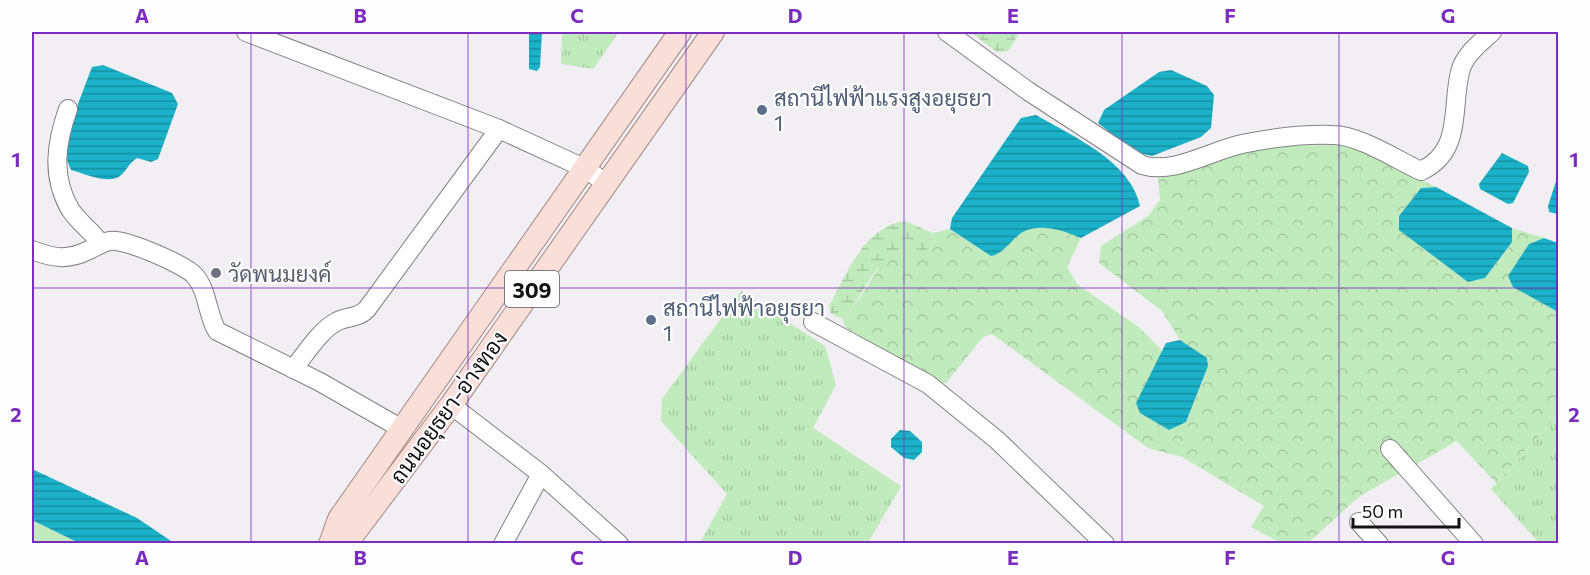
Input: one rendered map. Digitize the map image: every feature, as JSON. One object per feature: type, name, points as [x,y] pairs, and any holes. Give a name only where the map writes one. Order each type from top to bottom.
[{"type":"main road","name":"ถนนอยุธยา-อ่างทอง","points":[[330,543],[339,519],[680,32]]},
{"type":"main road","name":"ถนนอยุธยา-อ่างทอง","points":[[346,543],[451,405],[713,32]]},
{"type":"street","points":[[246,32],[499,129],[584,168],[606,183]]},
{"type":"street","points":[[947,32],[1038,97],[1142,165],[1157,170],[1241,144],[1284,137],[1335,134],[1356,140],[1421,171],[1433,166],[1446,152],[1454,133],[1460,70],[1467,56],[1492,32]]},
{"type":"street","points":[[68,109],[60,136],[56,166],[71,210],[101,244]]},
{"type":"street","points":[[293,369],[330,327],[341,320],[361,315],[499,129]]},
{"type":"street","points":[[32,250],[63,259],[75,257],[101,244],[119,240],[184,267],[194,274],[201,285],[217,332],[293,369],[402,429]]},
{"type":"street","points":[[813,322],[928,384],[998,440],[1106,543]]},
{"type":"street","points":[[451,405],[541,474],[619,543]]},
{"type":"street","points":[[1390,449],[1464,540]]},
{"type":"street","points":[[503,543],[541,474]]},
{"type":"street","points":[[1359,522],[1379,543]]},
{"type":"green space","points":[[562,32],[619,32],[593,69],[561,64]]},
{"type":"green space","points":[[970,32],[1020,32],[1008,51],[997,52]]},
{"type":"green space","points":[[1350,145],[1436,187],[1421,188],[1399,216],[1468,282],[1485,278],[1512,242],[1512,228],[1544,238],[1529,244],[1513,287],[1558,312],[1558,415],[1496,483],[1457,441],[1360,496],[1308,543],[1281,543],[1251,527],[1264,506],[1182,457],[1148,448],[992,334],[983,337],[946,383],[938,383],[845,327],[843,319],[849,314],[885,259],[931,246],[933,233],[950,229],[991,256],[1001,251],[1025,231],[1039,228],[1061,230],[1081,238],[1067,267],[1077,284],[1140,328],[1163,352],[1136,403],[1186,422],[1208,366],[1207,358],[1180,340],[1162,311],[1099,263],[1101,246],[1148,216],[1160,200],[1158,177],[1272,146]]},
{"type":"green space","points":[[905,221],[933,233],[931,246],[918,256],[905,254],[894,256],[885,262],[868,281],[849,314],[843,319],[831,314],[829,306],[850,266],[868,241],[891,225]]},
{"type":"green space","points":[[741,291],[825,346],[836,385],[813,428],[901,486],[868,543],[700,543],[727,494],[661,421],[662,399]]},
{"type":"green space","points":[[1558,415],[1558,543],[1539,543],[1491,489]]},
{"type":"green space","points":[[32,520],[79,543],[32,543]]},
{"type":"water","points":[[529,32],[542,32],[540,67],[537,71],[529,69]]},
{"type":"water","points":[[103,65],[172,93],[178,104],[158,159],[151,162],[137,158],[121,175],[111,179],[97,178],[71,170],[64,153],[70,125],[92,67]]},
{"type":"water","points":[[1171,70],[1207,86],[1214,95],[1211,128],[1201,137],[1152,156],[1135,152],[1098,123],[1104,110],[1159,72]]},
{"type":"water","points":[[1036,115],[1082,141],[1113,163],[1134,190],[1140,206],[1081,238],[1054,229],[1039,228],[1025,231],[1001,252],[991,256],[950,229],[952,218],[1021,118]]},
{"type":"water","points":[[1502,153],[1528,166],[1529,172],[1513,203],[1508,204],[1480,189],[1479,184]]},
{"type":"water","points":[[1558,175],[1558,214],[1549,212],[1548,206]]},
{"type":"water","points":[[1436,187],[1512,228],[1512,242],[1485,278],[1468,282],[1399,230],[1399,216],[1421,188]]},
{"type":"water","points":[[1544,238],[1558,243],[1558,312],[1513,287],[1508,276],[1529,244]]},
{"type":"water","points":[[1180,340],[1207,358],[1208,366],[1186,422],[1169,430],[1140,413],[1136,403],[1166,343]]},
{"type":"water","points":[[900,430],[910,431],[922,442],[922,452],[914,460],[904,458],[891,447],[891,439]]},
{"type":"water","points":[[32,469],[137,518],[174,543],[79,543],[32,520]]},
{"type":"place","name":"สถานีไฟฟ้าแรงสูงอยุธยา 1","points":[[762,110]]},
{"type":"place","name":"วัดพนมยงค์","points":[[216,273]]},
{"type":"place","name":"สถานีไฟฟ้าอยุธยา 1","points":[[651,320]]}]
